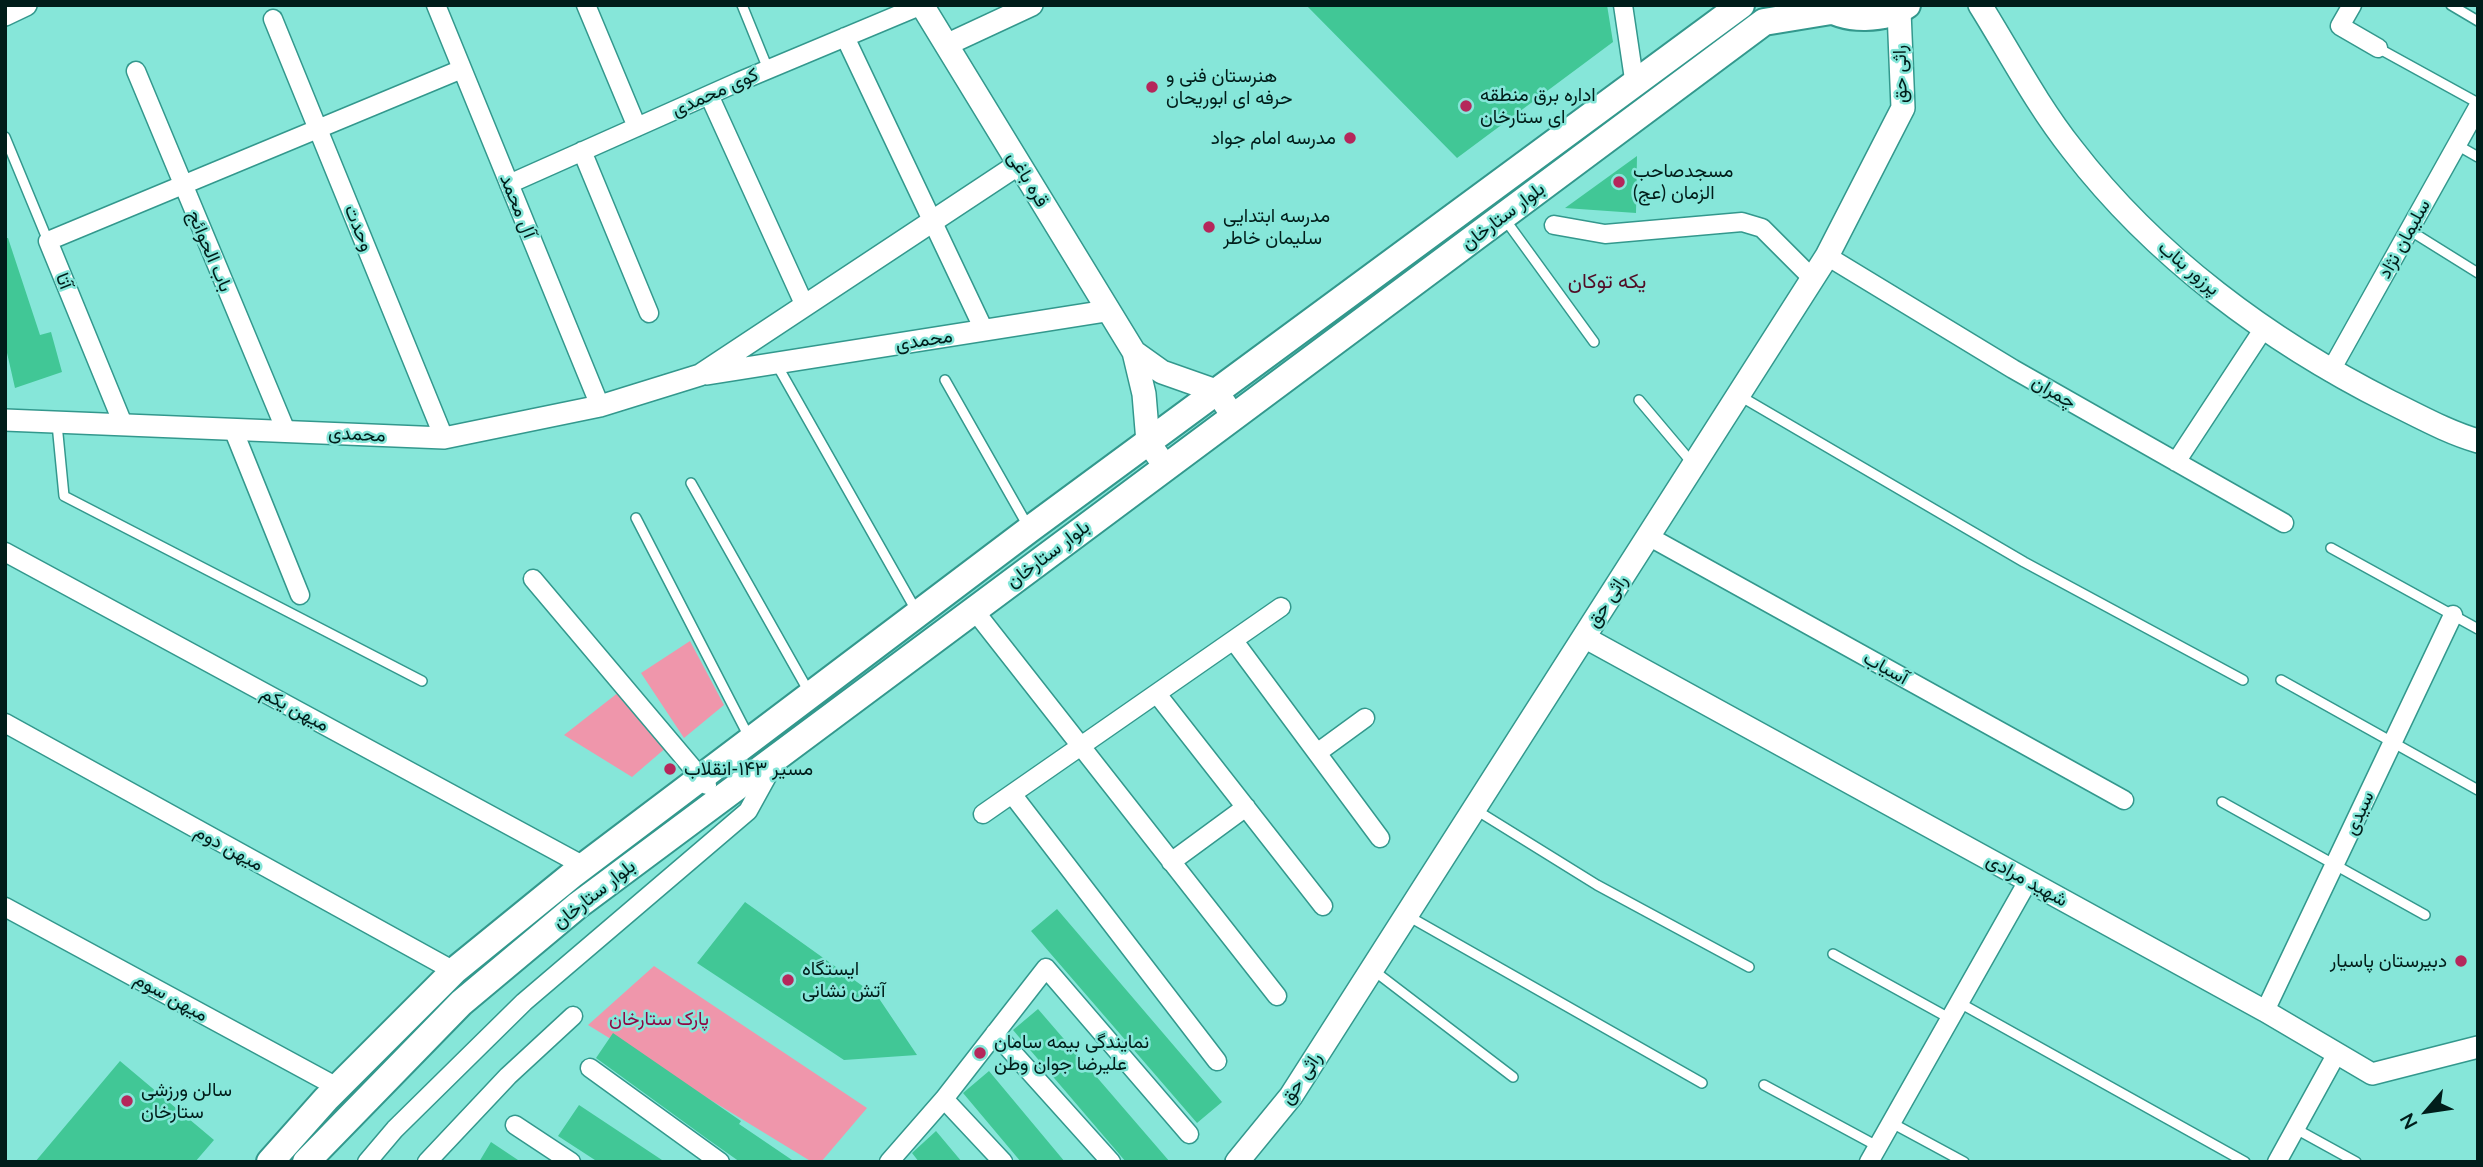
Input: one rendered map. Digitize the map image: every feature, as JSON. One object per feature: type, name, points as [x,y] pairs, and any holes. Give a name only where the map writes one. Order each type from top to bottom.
[{"type":"main road","name":"قره باغی","points":[[922,5],[1106,311],[1134,352],[1162,372],[1216,391]]},
{"type":"main road","name":"بلوار ستارخان","points":[[270,1162],[337,1087],[454,971],[584,866],[917,613],[1635,86],[1741,5]]},
{"type":"main road","name":"پرزور بناب","points":[[1980,5],[2071,149],[2146,232],[2264,328],[2330,372],[2455,434],[2478,441]]},
{"type":"main road","name":"بلوار ستارخان","points":[[306,1162],[461,1003],[577,906],[1764,22],[1828,8]]},
{"type":"main road","points":[[1828,8],[1865,18],[1903,8]]},
{"type":"main road","name":"راثی حق","points":[[1237,1162],[1291,1096],[1827,256],[1903,108],[1903,8]]},
{"type":"main road","name":"قره باغی","points":[[1134,352],[1144,394],[1148,442]]},
{"type":"main road","points":[[1216,391],[1234,416]]},
{"type":"main road","points":[[1148,442],[1165,466]]},
{"type":"street","points":[[5,15],[26,5]]},
{"type":"street","name":"آل محمد","points":[[436,5],[600,406]]},
{"type":"street","points":[[586,5],[637,127]]},
{"type":"street","name":"کوی محمدی","points":[[509,184],[709,94],[922,5]]},
{"type":"street","points":[[946,45],[1031,5]]},
{"type":"street","points":[[1623,5],[1635,86]]},
{"type":"street","points":[[2352,5],[2340,26],[2378,48]]},
{"type":"street","name":"وحدت","points":[[273,19],[444,438]]},
{"type":"street","points":[[845,37],[984,330]]},
{"type":"street","points":[[48,241],[462,69]]},
{"type":"street","name":"باب الحوائج","points":[[136,71],[286,431]]},
{"type":"street","points":[[709,94],[805,306]]},
{"type":"street","name":"سلیمان نژاد","points":[[2330,372],[2478,105]]},
{"type":"street","points":[[582,152],[649,313]]},
{"type":"street","name":"محمدی","points":[[701,375],[1019,164]]},
{"type":"street","points":[[1554,225],[1605,234],[1742,222],[1762,228],[1813,279]]},
{"type":"street","name":"آتا","points":[[48,241],[123,425]]},
{"type":"street","name":"چمران","points":[[1827,256],[2013,369],[2284,523]]},
{"type":"street","name":"محمدی","points":[[5,420],[444,438],[600,406],[701,375],[1106,311]]},
{"type":"street","points":[[2176,462],[2264,328]]},
{"type":"street","points":[[233,429],[300,594]]},
{"type":"street","name":"آسیاب","points":[[1648,536],[2124,800]]},
{"type":"street","name":"میهن یکم","points":[[5,552],[584,866]]},
{"type":"street","points":[[533,579],[719,800]]},
{"type":"street","points":[[983,814],[1281,607]]},
{"type":"street","points":[[974,610],[1277,996]]},
{"type":"street","name":"سیدی","points":[[2265,1011],[2453,615]]},
{"type":"street","name":"شهید مرادی","points":[[1584,637],[2265,1011],[2372,1074],[2478,1047]]},
{"type":"street","points":[[1234,641],[1380,838]]},
{"type":"street","points":[[1157,694],[1323,906]]},
{"type":"street","points":[[1317,753],[1365,718]]},
{"type":"street","name":"میهن دوم","points":[[5,723],[454,971]]},
{"type":"street","points":[[367,1162],[395,1129],[524,1002],[748,811],[779,755]]},
{"type":"street","points":[[1012,794],[1217,1060]]},
{"type":"street","points":[[1171,862],[1246,807]]},
{"type":"street","points":[[1873,1154],[2028,881]]},
{"type":"street","name":"میهن سوم","points":[[5,907],[337,1087]]},
{"type":"street","points":[[891,1161],[944,1099],[1046,968],[1189,1133]]},
{"type":"street","points":[[427,1162],[508,1076],[573,1016]]},
{"type":"street","points":[[995,1033],[1111,1162]]},
{"type":"street","points":[[2277,1162],[2337,1053]]},
{"type":"street","points":[[590,1068],[694,1154],[720,1162]]},
{"type":"street","points":[[944,1099],[1003,1162]]},
{"type":"street","points":[[515,1125],[571,1162]]},
{"type":"lane","points":[[742,5],[768,69]]},
{"type":"lane","points":[[2451,5],[2478,21]]},
{"type":"lane","points":[[2378,48],[2478,105]]},
{"type":"lane","name":"آتا","points":[[5,137],[48,241]]},
{"type":"lane","points":[[2457,145],[2478,157]]},
{"type":"lane","points":[[1503,216],[1594,341]]},
{"type":"lane","points":[[2409,230],[2478,273]]},
{"type":"lane","points":[[777,364],[917,613]]},
{"type":"lane","points":[[944,380],[1030,529]]},
{"type":"lane","points":[[1740,396],[2024,562],[2243,680]]},
{"type":"lane","points":[[1639,400],[1694,465]]},
{"type":"lane","points":[[57,422],[64,496],[422,681]]},
{"type":"lane","points":[[691,483],[810,693]]},
{"type":"lane","points":[[636,518],[750,739]]},
{"type":"lane","points":[[2331,548],[2478,629]]},
{"type":"lane","points":[[2281,680],[2478,790]]},
{"type":"lane","points":[[2222,802],[2425,915]]},
{"type":"lane","points":[[1474,809],[1597,885],[1749,967]]},
{"type":"lane","points":[[1406,915],[1702,1083]]},
{"type":"lane","points":[[1833,954],[1954,1010],[2245,1162]]},
{"type":"lane","points":[[1372,969],[1513,1077]]},
{"type":"lane","points":[[1764,1085],[1873,1154]]},
{"type":"lane","points":[[1890,1122],[1964,1162]]},
{"type":"lane","points":[[2295,1129],[2356,1162]]},
{"type":"green space","points":[[690,641],[724,705],[684,738],[641,673]]},
{"type":"green space","points":[[619,692],[668,746],[632,777],[564,735]]},
{"type":"green space","name":"پارک ستارخان","points":[[654,966],[867,1108],[821,1162],[812,1162],[588,1025]]},
{"type":"building","name":"اداره برق منطقه ای ستارخان","points":[[1306,5],[1607,5],[1613,42],[1457,158]]},
{"type":"building","name":"مسجدصاحب الزمان (عج)","points":[[1637,156],[1636,213],[1565,208]]},
{"type":"building","points":[[5,238],[8,238],[40,335],[51,332],[62,372],[15,388],[5,344]]},
{"type":"building","name":"ایستگاه آتش نشانی","points":[[745,902],[878,997],[917,1055],[844,1060],[697,963]]},
{"type":"building","points":[[1057,909],[1222,1102],[1197,1123],[1031,931]]},
{"type":"building","points":[[1038,1009],[1170,1162],[1126,1162],[1013,1030]]},
{"type":"building","points":[[613,1033],[741,1121],[739,1124],[795,1162],[740,1162],[706,1138],[596,1058]]},
{"type":"building","name":"سالن ورزشی ستارخان","points":[[120,1061],[214,1140],[195,1162],[35,1162]]},
{"type":"building","points":[[989,1071],[1065,1162],[1021,1162],[963,1093]]},
{"type":"building","points":[[579,1105],[665,1162],[598,1162],[558,1136]]},
{"type":"building","points":[[936,1131],[962,1162],[919,1162],[912,1153]]},
{"type":"building","points":[[491,1142],[521,1162],[479,1162]]},
{"type":"place","name":"هنرستان فنی و حرفه ای ابوریحان","points":[[1152,87]]},
{"type":"place","name":"اداره برق منطقه ای ستارخان","points":[[1466,106]]},
{"type":"place","name":"مدرسه امام جواد","points":[[1350,138]]},
{"type":"place","name":"مسجدصاحب الزمان (عج)","points":[[1619,182]]},
{"type":"place","name":"مدرسه ابتدایی سلیمان خاطر","points":[[1209,227]]},
{"type":"place","name":"مسیر ۱۴۳-انقلاب","points":[[670,769]]},
{"type":"place","name":"دبیرستان پاسیار","points":[[2461,961]]},
{"type":"place","name":"ایستگاه آتش نشانی","points":[[788,980]]},
{"type":"place","name":"نمایندگی بیمه سامان علیرضا جوان وطن","points":[[980,1053]]},
{"type":"place","name":"سالن ورزشی ستارخان","points":[[127,1101]]},
{"type":"district","name":"یکه توکان","points":[[1607,281]]}]
